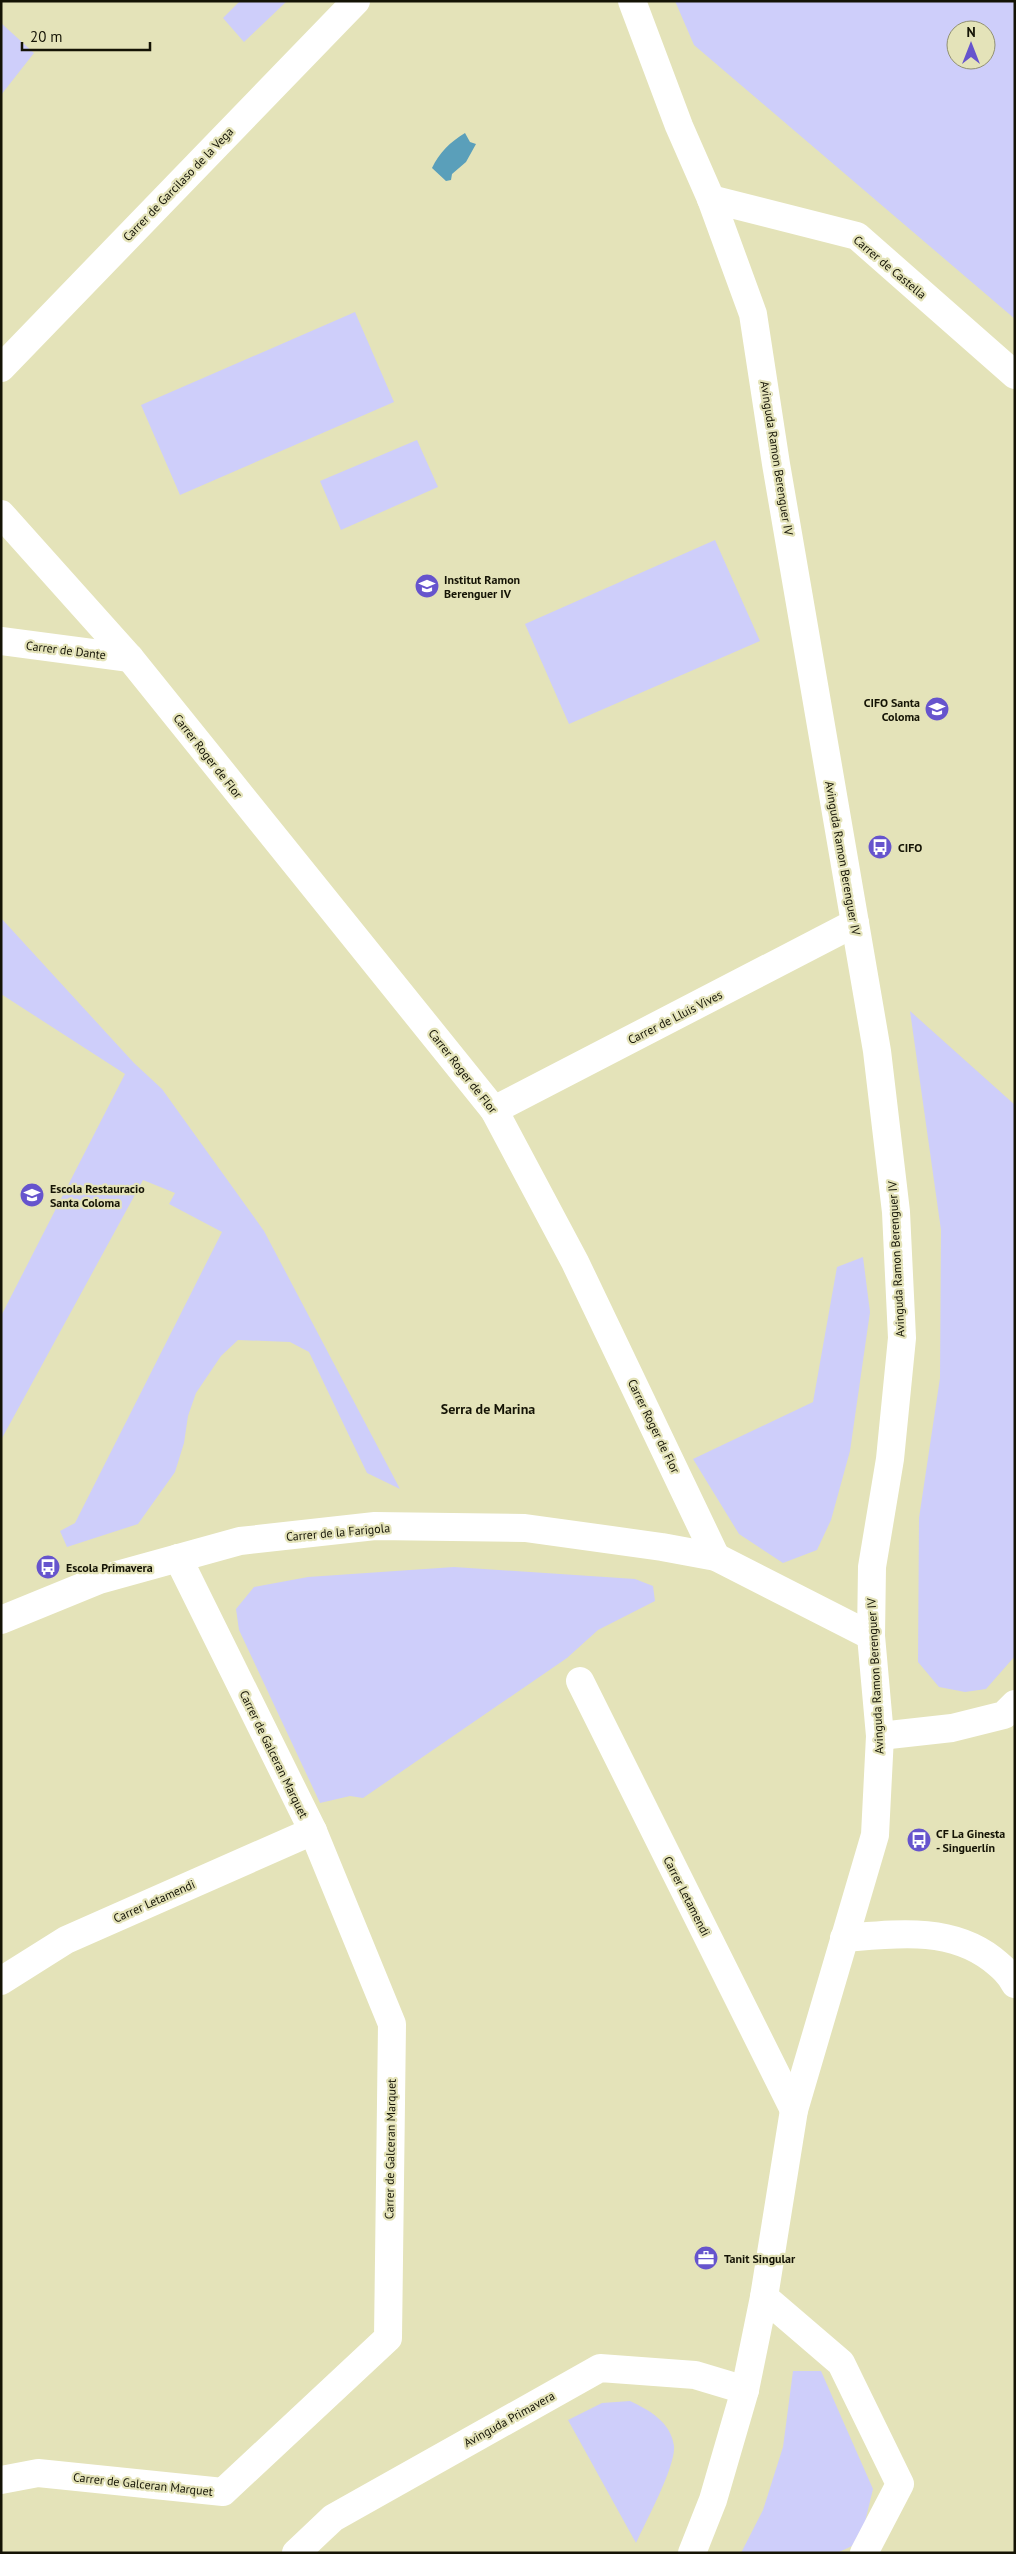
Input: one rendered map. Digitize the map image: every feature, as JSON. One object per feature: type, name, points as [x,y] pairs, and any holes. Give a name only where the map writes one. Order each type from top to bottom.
[{"type":"street","name":"Carrer de Garcilaso de la Vega","points":[[1,368],[356,1]]},
{"type":"street","name":"Avinguda Ramon Berenguer IV","points":[[632,1],[679,126],[711,199],[753,314],[776,464],[877,1051],[896,1212],[902,1338],[890,1459],[872,1567],[871,1636],[880,1736],[875,1835],[794,2110],[764,2296],[745,2390],[712,2500],[692,2553]]},
{"type":"street","name":"Carrer de Castella","points":[[711,199],[857,236],[1015,376]]},
{"type":"street","name":"Carrer Roger de Flor","points":[[1,514],[130,658],[494,1110],[575,1262],[716,1557]]},
{"type":"street","name":"Carrer de Dante","points":[[1,641],[130,658]]},
{"type":"street","name":"Carrer de Lluis Vives","points":[[494,1110],[855,924]]},
{"type":"street","name":"Carrer de la Farigola","points":[[1,1620],[99,1580],[240,1541],[375,1526],[526,1528],[662,1547],[716,1557]]},
{"type":"street","points":[[716,1557],[871,1636]]},
{"type":"street","name":"Carrer de Galceran Marquet","points":[[1,2480],[38,2474],[223,2492],[388,2338],[392,2024],[313,1831],[178,1558]]},
{"type":"street","name":"Carrer Letamendi","points":[[580,1681],[794,2110]]},
{"type":"street","points":[[880,1736],[952,1728],[1004,1715],[1015,1704]]},
{"type":"street","name":"Carrer Letamendi","points":[[1,1981],[66,1940],[313,1831]]},
{"type":"street","points":[[844,1938],[888,1934],[932,1935],[961,1941],[984,1953],[1009,1973],[1015,1984]]},
{"type":"street","points":[[764,2296],[841,2363],[900,2484],[864,2553]]},
{"type":"street","name":"Avinguda Primavera","points":[[296,2553],[333,2518],[600,2368],[695,2375],[745,2390]]},
{"type":"shaded area","points":[[240,1],[287,1],[244,42],[223,18]]},
{"type":"shaded area","points":[[675,1],[1015,1],[1015,319],[694,45]]},
{"type":"shaded area","points":[[1,23],[34,53],[1,95]]},
{"type":"shaded area","points":[[465,133],[470,142],[476,144],[466,162],[452,174],[451,180],[446,181],[432,168],[446,148]]},
{"type":"shaded area","points":[[355,312],[394,402],[180,495],[141,405]]},
{"type":"shaded area","points":[[417,440],[438,487],[341,530],[320,481]]},
{"type":"shaded area","points":[[715,540],[760,641],[569,724],[525,624]]},
{"type":"shaded area","points":[[1,918],[134,1063],[162,1089],[264,1231],[400,1489],[367,1473],[309,1352],[290,1342],[238,1340],[221,1356],[196,1393],[188,1416],[184,1443],[175,1472],[138,1524],[67,1547],[60,1531],[75,1523],[222,1232],[169,1204],[175,1193],[143,1180],[1,1440],[1,1316],[125,1074],[1,994]]},
{"type":"shaded area","points":[[910,1011],[1015,1105],[1015,1656],[986,1689],[965,1692],[939,1687],[918,1662],[919,1518],[940,1378],[941,1230]]},
{"type":"shaded area","points":[[863,1257],[870,1312],[850,1451],[831,1520],[817,1550],[783,1563],[739,1534],[693,1459],[813,1402],[837,1267]]},
{"type":"shaded area","points":[[454,1567],[635,1579],[653,1586],[655,1601],[598,1630],[567,1658],[363,1798],[350,1796],[320,1803],[239,1630],[236,1609],[254,1587],[308,1577]]},
{"type":"shaded area","points":[[793,2371],[821,2371],[873,2489],[865,2522],[852,2546],[837,2553],[741,2553],[763,2510],[783,2447]]},
{"type":"shaded area","points":[[630,2401],[644,2408],[664,2424],[669,2430],[674,2446],[670,2467],[665,2480],[636,2543],[568,2420],[602,2403]]},
{"type":"place","name":"Institut Ramon Berenguer IV","points":[[427,586]]},
{"type":"place","name":"CIFO Santa Coloma","points":[[937,709]]},
{"type":"place","name":"CIFO","points":[[880,847]]},
{"type":"place","name":"Escola Restauracio Santa Coloma","points":[[32,1195]]},
{"type":"place","name":"Escola Primavera","points":[[48,1567]]},
{"type":"place","name":"CF La Ginesta - Singuerlín","points":[[919,1840]]},
{"type":"place","name":"Tanit Singular","points":[[706,2258]]},
{"type":"district","name":"Serra de Marina","points":[[488,1409]]}]
